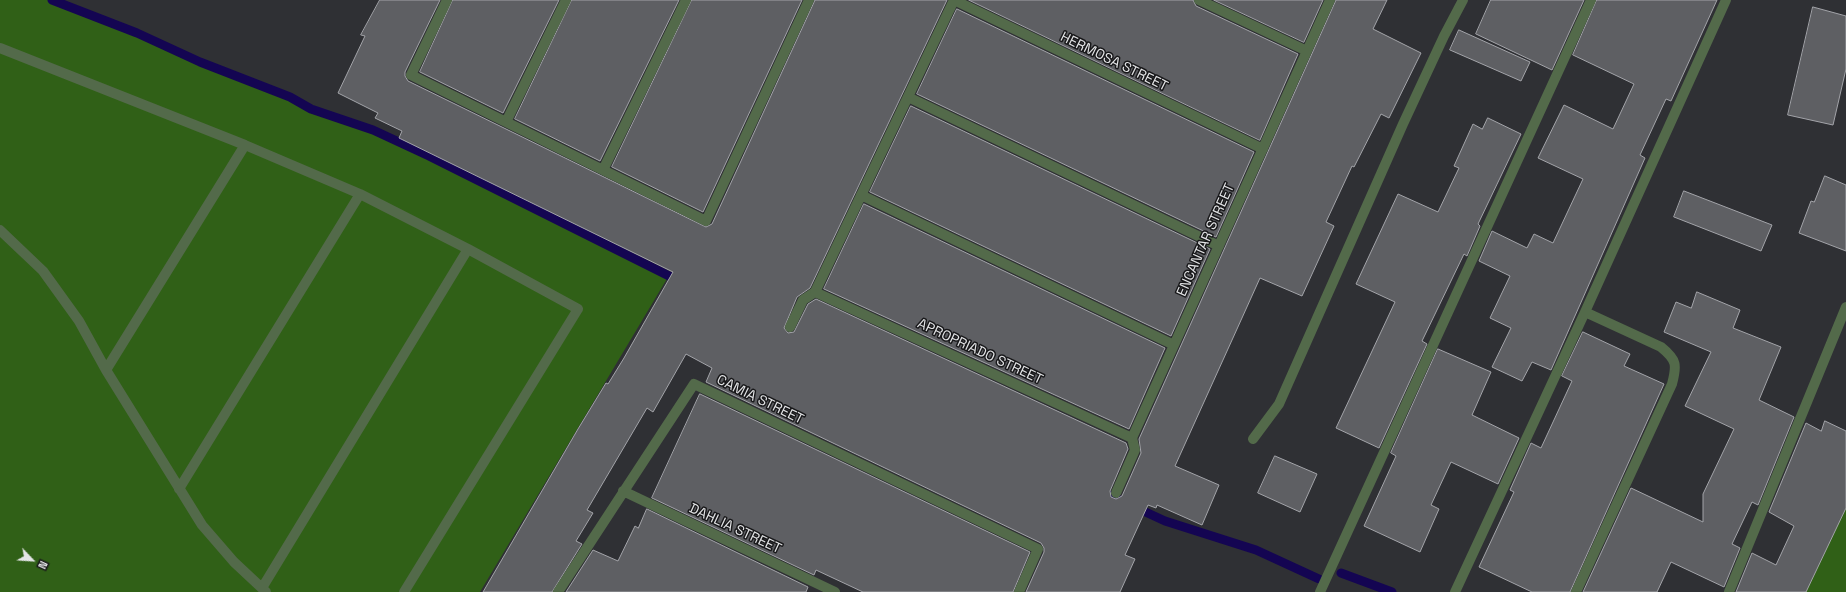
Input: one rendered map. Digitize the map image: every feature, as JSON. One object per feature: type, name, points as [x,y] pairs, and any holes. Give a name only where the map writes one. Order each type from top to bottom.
[{"type":"street","points":[[447,0],[411,75],[706,221],[809,0]]},
{"type":"street","points":[[506,122],[566,0]]},
{"type":"street","points":[[603,170],[686,0]]},
{"type":"street","points":[[790,327],[803,300],[815,292],[954,0]]},
{"type":"street","name":"HERMOSA STREET","points":[[954,0],[1263,148]]},
{"type":"street","points":[[1199,0],[1213,3],[1307,52]]},
{"type":"street","name":"ENCANTAR STREET","points":[[1116,493],[1135,450],[1132,438],[1330,0]]},
{"type":"street","points":[[1253,439],[1279,404],[1403,124],[1444,36],[1463,0]]},
{"type":"street","points":[[1320,592],[1591,0]]},
{"type":"street","points":[[1455,592],[1585,312],[1726,0]]},
{"type":"street","points":[[0,48],[245,145],[360,194],[468,249],[578,309],[404,592]]},
{"type":"street","points":[[908,97],[1219,246]]},
{"type":"street","points":[[106,370],[245,145]]},
{"type":"street","points":[[179,489],[360,194]]},
{"type":"street","points":[[861,195],[1174,345]]},
{"type":"street","points":[[0,230],[42,271],[78,321],[106,370],[202,524],[234,562],[264,590],[468,249]]},
{"type":"street","name":"APROPRIADO STREET","points":[[815,292],[1132,438]]},
{"type":"street","points":[[1729,592],[1846,307]]},
{"type":"street","points":[[1576,592],[1672,384],[1676,370],[1672,355],[1661,347],[1585,312]]},
{"type":"street","name":"CAMIA STREET","points":[[558,592],[694,384],[1038,549],[1019,592]]},
{"type":"street","name":"DAHLIA STREET","points":[[623,491],[835,592]]},
{"type":"green space","points":[[0,0],[52,0],[137,33],[200,62],[290,97],[311,109],[373,130],[429,156],[668,277],[480,592],[0,592]]},
{"type":"green space","points":[[1846,494],[1846,592],[1805,592]]},
{"type":"building","points":[[380,0],[440,0],[405,72],[405,76],[408,81],[706,227],[712,224],[815,0],[947,0],[810,288],[797,297],[784,328],[788,333],[794,332],[808,304],[816,299],[1126,443],[1128,449],[1110,491],[1111,497],[1116,499],[1122,496],[1141,453],[1139,439],[1336,0],[1387,0],[1373,29],[1421,53],[1389,118],[1381,114],[1354,167],[1352,166],[1326,222],[1334,226],[1302,296],[1260,278],[1175,466],[1219,485],[1202,525],[1157,505],[1156,508],[1148,505],[1125,555],[1135,559],[1120,592],[1026,592],[1044,552],[1044,548],[1041,543],[706,382],[712,368],[686,354],[653,412],[647,408],[587,510],[593,513],[576,541],[582,544],[552,592],[483,592],[578,429],[606,383],[608,384],[624,358],[673,272],[399,138],[402,131],[375,118],[378,113],[338,93],[365,36],[361,35]]},
{"type":"building","points":[[453,0],[559,0],[503,113],[420,72]]},
{"type":"building","points":[[572,0],[679,0],[600,161],[515,119]]},
{"type":"building","points":[[692,0],[802,0],[703,212],[612,167]]},
{"type":"building","points":[[969,0],[1193,0],[1196,6],[1298,54],[1260,140]]},
{"type":"building","points":[[1214,0],[1323,0],[1304,42]]},
{"type":"building","points":[[1491,0],[1584,0],[1552,70],[1476,34]]},
{"type":"building","points":[[1597,0],[1717,0],[1671,101],[1666,99],[1640,155],[1645,158],[1551,370],[1532,362],[1522,381],[1492,367],[1511,328],[1490,318],[1510,276],[1479,261],[1492,231],[1527,248],[1534,234],[1553,243],[1583,179],[1538,158],[1564,105],[1613,129],[1634,84],[1573,55]]},
{"type":"building","points":[[1813,7],[1846,16],[1846,69],[1833,125],[1788,115]]},
{"type":"building","points":[[957,9],[1254,152],[1216,237],[917,94]]},
{"type":"building","points":[[1459,30],[1530,62],[1521,81],[1450,50]]},
{"type":"building","points":[[911,106],[1210,249],[1171,336],[870,192]]},
{"type":"building","points":[[1488,118],[1521,134],[1478,224],[1480,226],[1467,256],[1464,254],[1422,341],[1427,344],[1379,448],[1336,428],[1395,302],[1356,284],[1398,194],[1438,212],[1459,168],[1454,166],[1473,124],[1482,129]]},
{"type":"building","points":[[1825,176],[1846,185],[1846,251],[1799,233],[1811,201],[1814,202]]},
{"type":"building","points":[[1684,191],[1772,225],[1761,251],[1674,217]]},
{"type":"building","points":[[864,204],[1165,348],[1129,429],[824,289]]},
{"type":"building","points":[[1697,292],[1740,310],[1733,328],[1781,347],[1759,400],[1794,417],[1758,505],[1752,502],[1732,544],[1740,548],[1724,587],[1671,562],[1657,592],[1583,592],[1631,488],[1703,522],[1703,494],[1734,429],[1685,406],[1711,352],[1664,332],[1676,302],[1691,308]]},
{"type":"building","points":[[1583,332],[1630,354],[1624,366],[1664,384],[1570,592],[1532,592],[1479,567],[1514,492],[1510,490],[1531,443],[1541,448],[1572,381],[1562,376]]},
{"type":"building","points":[[1438,349],[1491,372],[1472,415],[1519,438],[1498,484],[1451,462],[1431,505],[1439,509],[1420,552],[1364,526],[1396,456],[1391,453]]},
{"type":"building","points":[[700,394],[1030,552],[1013,592],[863,592],[816,570],[814,575],[652,498]]},
{"type":"building","points":[[1825,421],[1846,431],[1846,508],[1806,592],[1736,592],[1752,553],[1776,565],[1794,526],[1769,512],[1806,423],[1821,431]]},
{"type":"building","points":[[1275,456],[1317,474],[1300,512],[1258,493]]},
{"type":"building","points":[[647,509],[808,587],[806,592],[566,592],[593,550],[618,561],[635,526],[638,528]]},
{"type":"waterway","points":[[52,0],[137,33],[200,62],[290,97],[311,109],[373,130],[429,156],[681,282]]},
{"type":"waterway","points":[[1100,491],[1165,521],[1256,550],[1319,579]]},
{"type":"waterway","points":[[1341,573],[1392,592]]}]
